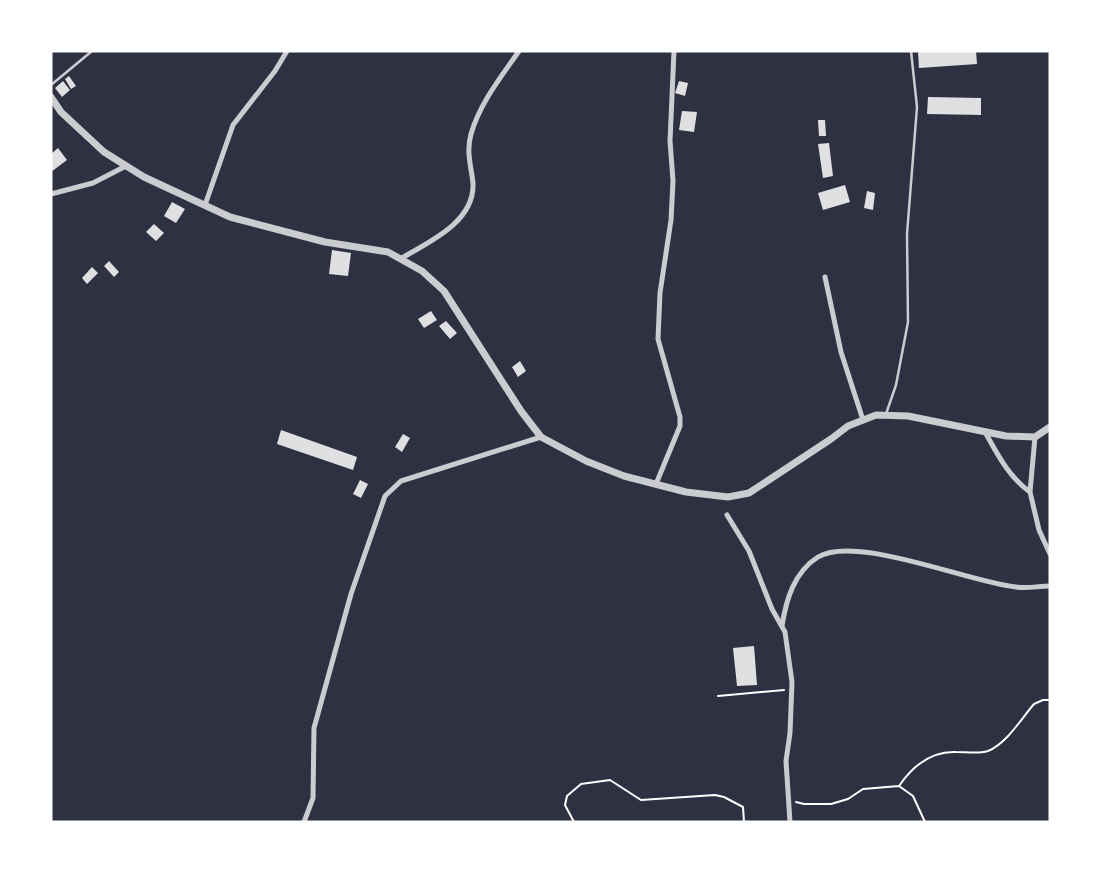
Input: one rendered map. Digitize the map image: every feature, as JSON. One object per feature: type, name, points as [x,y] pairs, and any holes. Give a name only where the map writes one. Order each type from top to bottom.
[{"type":"street","points":[[205,205],[233,125],[275,71],[287,51]]},
{"type":"street","points":[[400,259],[456,222],[470,205],[473,184],[468,153],[478,115],[492,90],[519,51]]},
{"type":"street","points":[[656,484],[680,426],[680,417],[658,339],[660,293],[671,220],[673,181],[670,141],[674,51]]},
{"type":"street","points":[[51,97],[68,119],[104,152],[144,177],[230,217],[325,242],[388,252],[422,270],[444,291],[521,411],[542,437],[586,461],[624,476],[686,492],[728,497],[749,493],[848,426],[876,415],[908,416],[985,432],[1035,437],[1050,427]]},
{"type":"street","points":[[51,194],[93,183],[126,166]]},
{"type":"street","points":[[825,277],[841,352],[862,420]]},
{"type":"street","points":[[985,432],[1003,464],[1019,484],[1030,492]]},
{"type":"street","points":[[304,822],[313,798],[314,728],[351,594],[385,496],[401,481],[542,437]]},
{"type":"street","points":[[1035,437],[1030,492],[1039,530],[1050,554]]},
{"type":"street","points":[[727,515],[749,550],[782,626],[788,650],[792,689],[790,733],[786,761],[790,822]]},
{"type":"street","points":[[782,626],[790,590],[804,571],[819,556],[843,551],[876,553],[1016,588],[1050,586]]},
{"type":"lane","points":[[51,85],[92,51]]},
{"type":"lane","points":[[885,416],[896,385],[908,322],[907,234],[917,107],[911,51]]},
{"type":"path","points":[[718,696],[792,689]]},
{"type":"path","points":[[899,786],[909,771],[919,763],[935,756],[944,753],[978,753],[995,746],[1034,704],[1042,700],[1050,700]]},
{"type":"path","points":[[574,822],[565,805],[567,796],[573,788],[581,784],[610,780],[641,800],[706,796],[724,797],[743,807],[744,822]]},
{"type":"path","points":[[788,800],[804,804],[831,804],[848,799],[863,789],[899,786],[914,796],[925,822]]},
{"type":"building","points":[[976,51],[977,64],[919,68],[918,52]]},
{"type":"building","points":[[69,76],[76,86],[71,89],[65,79]]},
{"type":"building","points":[[63,81],[70,90],[62,97],[55,88]]},
{"type":"building","points":[[679,81],[688,83],[685,96],[675,93]]},
{"type":"building","points":[[928,97],[981,98],[981,115],[927,114]]},
{"type":"building","points":[[682,111],[697,112],[694,132],[679,130]]},
{"type":"building","points":[[818,120],[825,120],[826,136],[819,136]]},
{"type":"building","points":[[829,143],[833,176],[823,178],[818,144]]},
{"type":"building","points":[[58,148],[67,160],[51,172],[51,154]]},
{"type":"building","points":[[845,185],[850,202],[823,210],[818,193]]},
{"type":"building","points":[[867,191],[875,193],[873,210],[864,208]]},
{"type":"building","points":[[172,202],[185,209],[176,223],[164,216]]},
{"type":"building","points":[[154,224],[164,233],[156,241],[146,232]]},
{"type":"building","points":[[332,250],[351,253],[348,276],[329,274]]},
{"type":"building","points":[[109,261],[119,272],[114,277],[104,266]]},
{"type":"building","points":[[92,267],[98,273],[87,284],[82,278]]},
{"type":"building","points":[[431,311],[437,320],[424,328],[418,319]]},
{"type":"building","points":[[446,321],[457,333],[450,339],[439,326]]},
{"type":"building","points":[[520,361],[526,371],[518,377],[512,367]]},
{"type":"building","points":[[281,430],[357,457],[353,470],[277,444]]},
{"type":"building","points":[[403,434],[410,438],[402,452],[395,447]]},
{"type":"building","points":[[360,480],[368,484],[361,498],[353,494]]},
{"type":"building","points":[[754,646],[757,685],[737,686],[733,648]]}]
